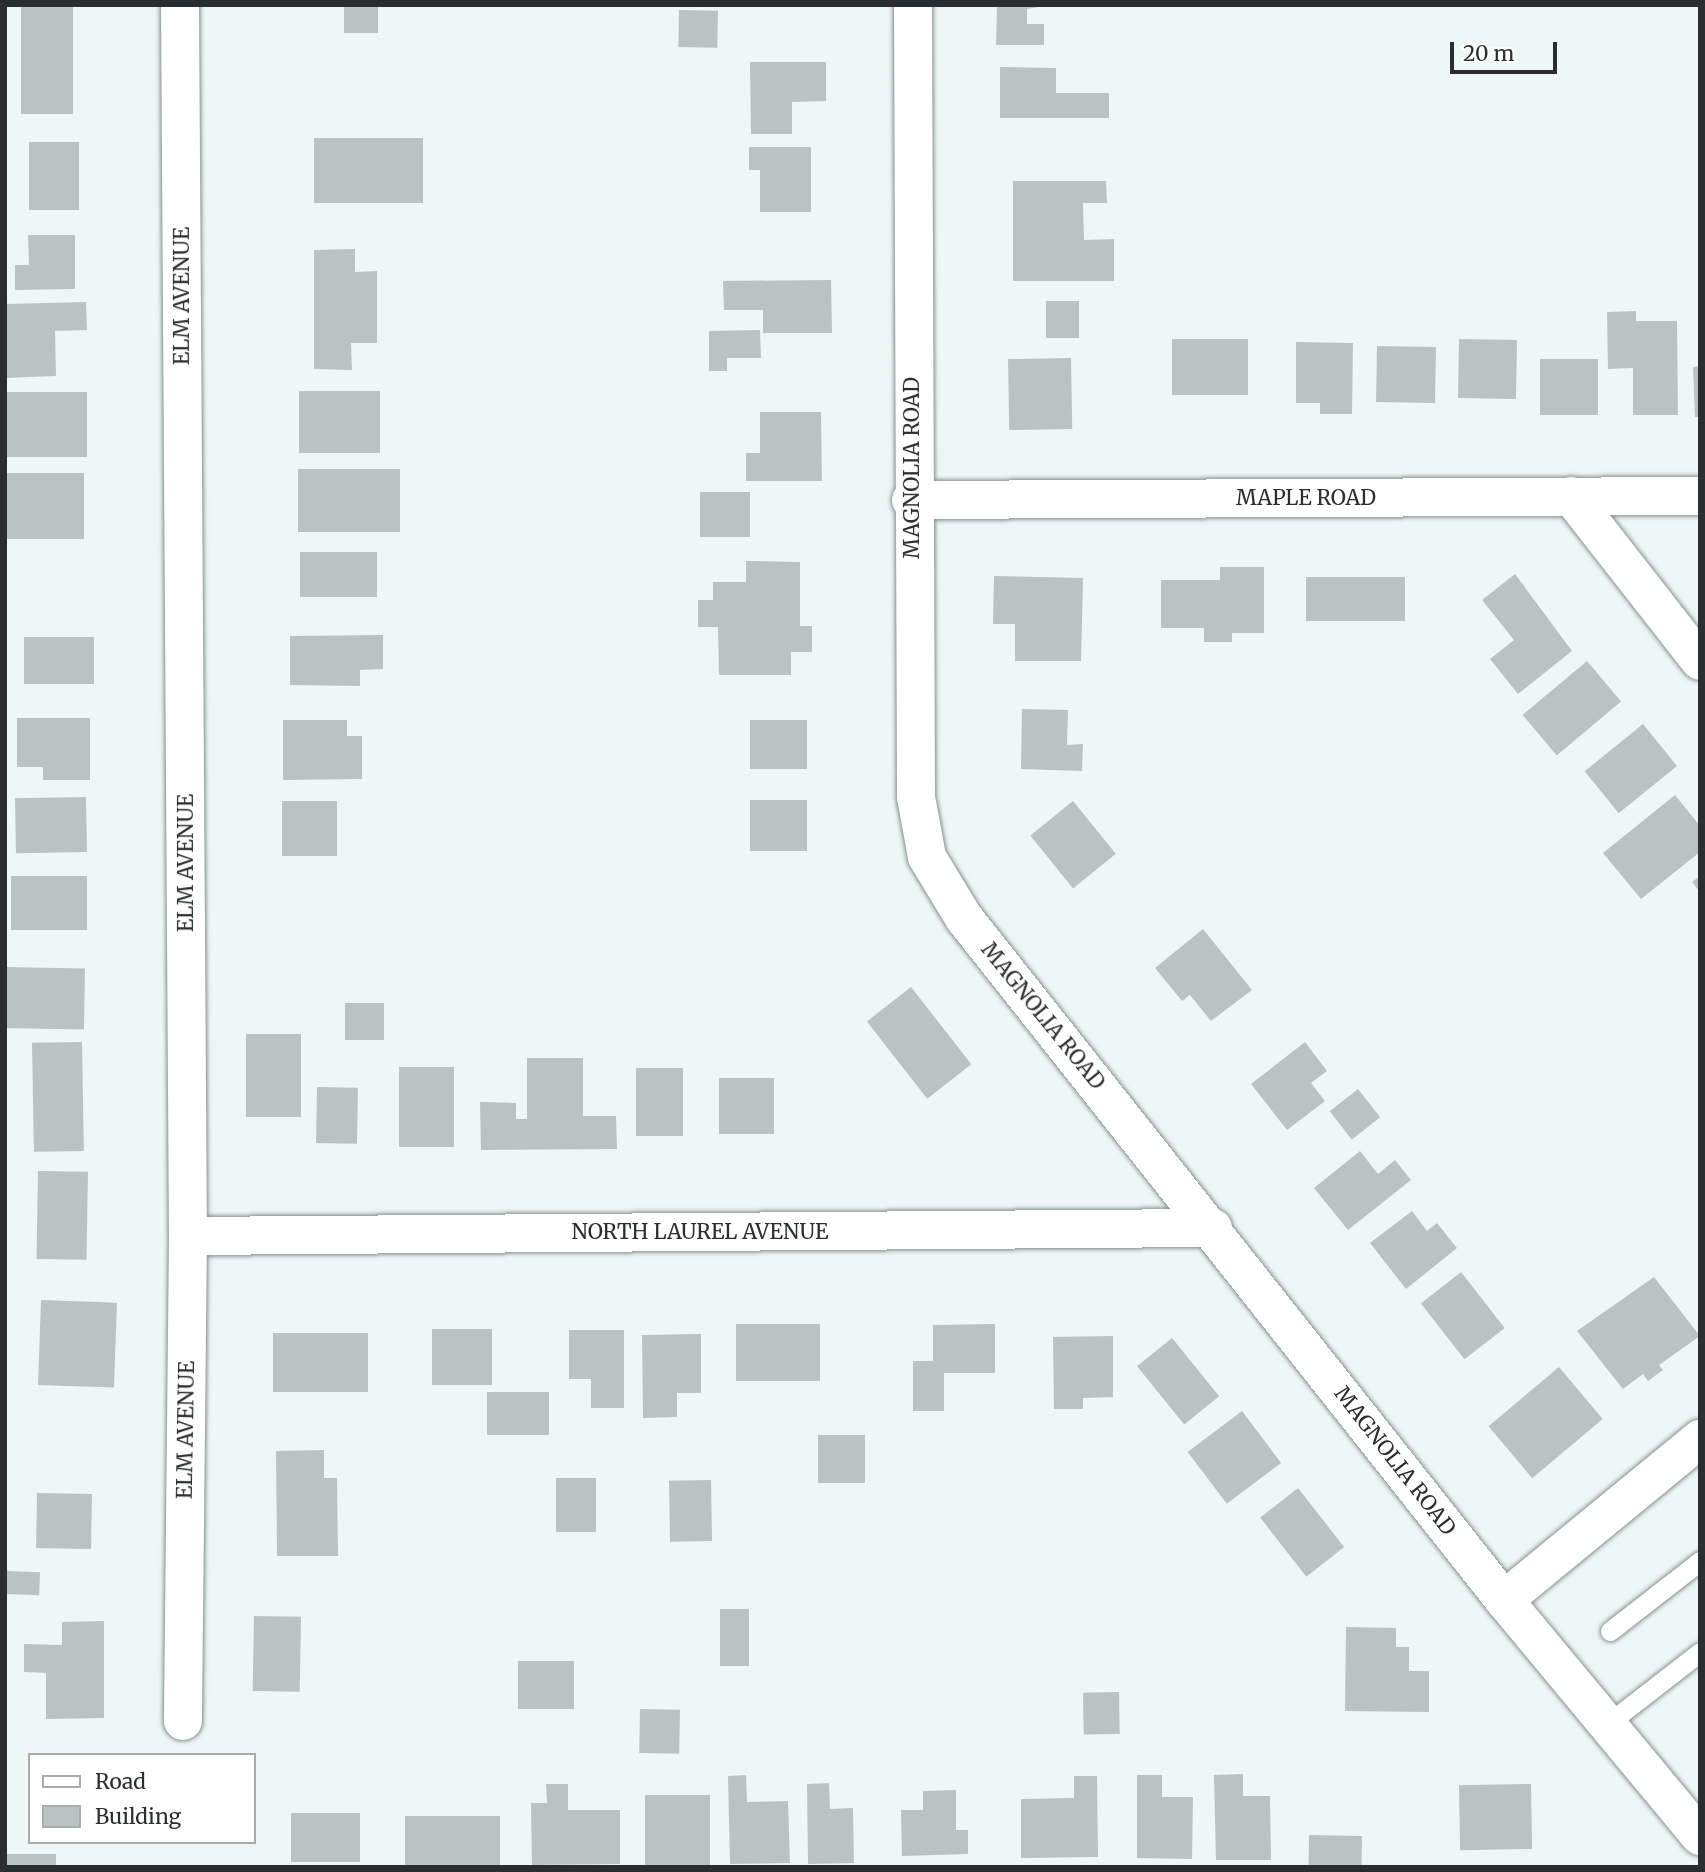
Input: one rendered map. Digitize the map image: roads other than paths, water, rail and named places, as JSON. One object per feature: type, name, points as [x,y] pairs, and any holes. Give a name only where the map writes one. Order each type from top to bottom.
[{"type":"street","name":"ELM AVENUE","points":[[180,5],[188,1236],[183,1721]]},
{"type":"street","name":"MAGNOLIA ROAD","points":[[913,5],[912,500],[916,796],[927,858],[964,918],[1213,1228],[1504,1600],[1700,1836]]},
{"type":"street","points":[[1571,496],[1700,661]]},
{"type":"street","name":"MAPLE ROAD","points":[[912,500],[1700,496]]},
{"type":"street","name":"NORTH LAUREL AVENUE","points":[[188,1236],[1213,1228]]},
{"type":"street","points":[[1504,1600],[1700,1439]]},
{"type":"lane","points":[[1611,1631],[1700,1561]]},
{"type":"lane","points":[[1606,1725],[1700,1652]]}]
